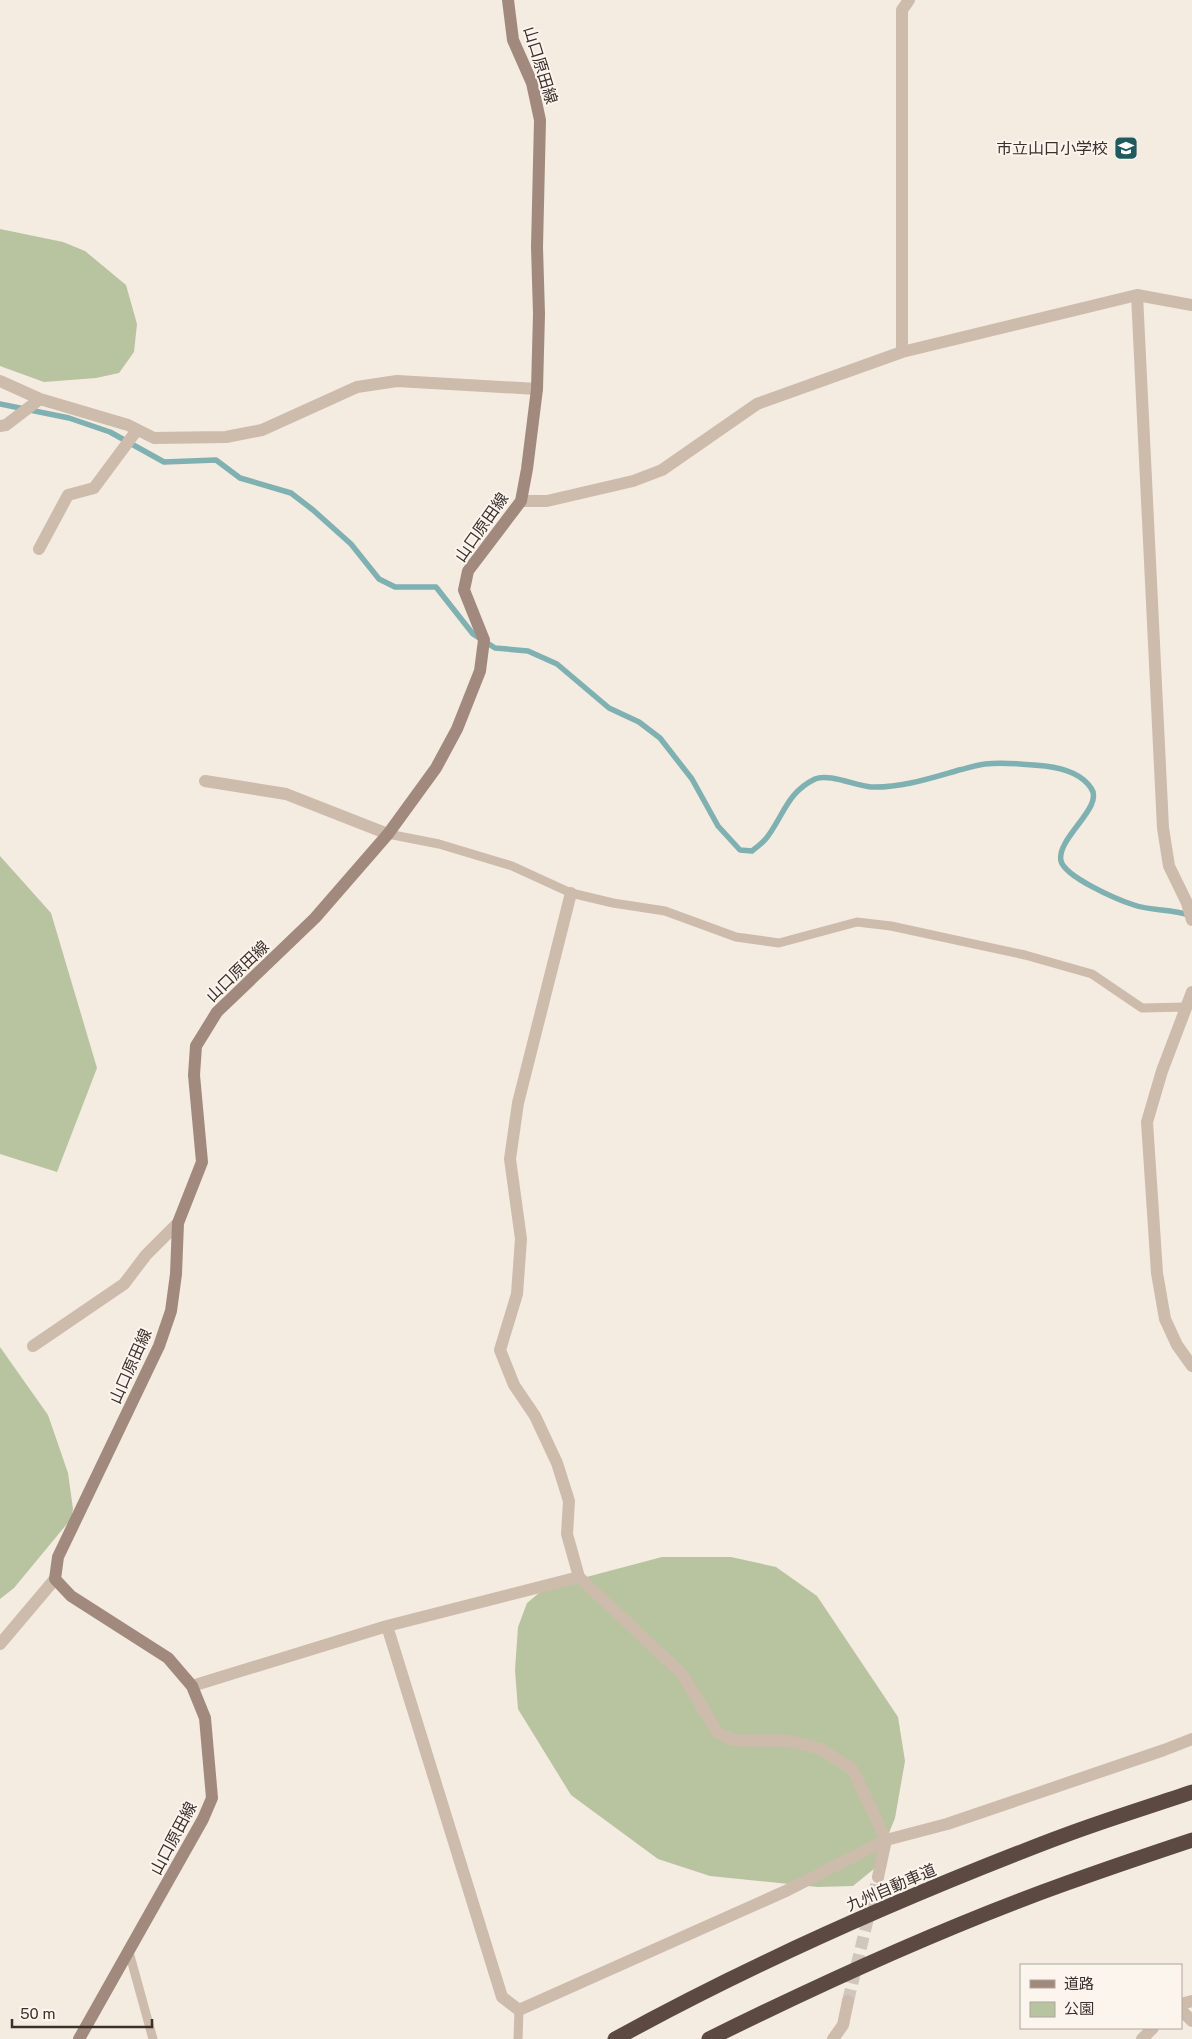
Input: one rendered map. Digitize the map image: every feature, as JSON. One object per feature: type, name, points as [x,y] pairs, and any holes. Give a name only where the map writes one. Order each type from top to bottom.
[{"type":"highway","name":"九州自動車道","points":[[615,2039],[668,2010],[890,1905],[1053,1840],[1192,1792]]},
{"type":"highway","points":[[709,2039],[897,1950],[1066,1883],[1192,1840]]},
{"type":"main road","name":"山口原田線","points":[[79,2039],[203,1819],[212,1798],[205,1718],[192,1686],[168,1658],[71,1596],[55,1580],[58,1557],[159,1346],[168,1319],[176,1274],[178,1223],[202,1162],[194,1075],[196,1046],[217,1012],[315,918],[388,834],[436,768],[458,729],[480,671],[484,640],[464,590],[468,571],[521,501],[537,390],[539,314],[537,247],[540,120],[532,83],[513,40],[508,0]]},
{"type":"street","points":[[902,352],[902,10],[909,0]]},
{"type":"street","points":[[1137,295],[1163,828],[1169,866],[1187,903],[1192,920]]},
{"type":"street","points":[[521,501],[547,501],[633,481],[662,470],[757,404],[902,352],[1137,295],[1192,305]]},
{"type":"street","points":[[0,381],[40,399],[128,425],[154,438],[226,437],[262,430],[357,387],[397,381],[537,390]]},
{"type":"street","points":[[0,426],[6,425],[40,399]]},
{"type":"street","points":[[39,549],[68,495],[94,488],[137,430]]},
{"type":"street","points":[[205,781],[286,794],[388,834]]},
{"type":"street","points":[[571,892],[518,1103],[510,1160],[521,1240],[517,1294],[500,1350],[514,1385],[535,1416],[557,1463],[569,1501],[567,1534],[579,1577],[682,1674],[718,1733],[733,1740],[790,1741],[821,1749],[853,1770],[886,1840],[878,1878]]},
{"type":"street","points":[[1192,992],[1190,1008],[1162,1071],[1147,1122],[1157,1273],[1165,1319],[1177,1345],[1192,1366]]},
{"type":"street","points":[[33,1346],[124,1284],[146,1255],[178,1223]]},
{"type":"street","points":[[192,1686],[387,1626],[579,1577]]},
{"type":"street","points":[[0,1644],[55,1580]]},
{"type":"street","points":[[387,1626],[502,1997],[519,2010],[788,1890],[886,1840],[956,1821],[1192,1739]]},
{"type":"street","points":[[833,2039],[843,2025],[848,2001]]},
{"type":"street","points":[[1182,2011],[1192,2021]]},
{"type":"street","points":[[1142,2039],[1152,2029]]},
{"type":"lane","points":[[388,834],[439,844],[512,866],[571,892],[613,903],[665,911],[736,937],[779,943],[857,922],[891,926],[1025,955],[1092,974],[1142,1008],[1190,1008]]},
{"type":"lane","points":[[129,1952],[152,2039]]},
{"type":"lane","points":[[518,2039],[519,2010]]},
{"type":"green space","points":[[0,229],[63,242],[85,251],[126,285],[137,324],[134,352],[119,373],[96,378],[44,382],[0,366]]},
{"type":"green space","points":[[0,856],[51,913],[97,1068],[57,1172],[0,1154]]},
{"type":"green space","points":[[0,1347],[48,1415],[68,1473],[73,1509],[71,1519],[14,1588],[0,1599]]},
{"type":"green space","points":[[662,1557],[731,1557],[776,1567],[817,1596],[898,1717],[905,1761],[895,1818],[875,1868],[853,1886],[818,1887],[710,1876],[658,1859],[571,1795],[518,1709],[515,1670],[518,1627],[527,1603],[545,1588]]},
{"type":"waterway","points":[[0,404],[69,418],[110,432],[164,462],[216,460],[240,478],[291,493],[351,544],[379,579],[395,587],[436,587],[473,634],[495,648],[528,651],[557,664],[609,708],[639,722],[660,738],[692,779],[718,826],[740,850],[752,851],[762,842],[774,828],[792,797],[806,784],[815,779],[828,778],[865,786],[882,787],[916,782],[985,764],[1000,763],[1051,767],[1077,775],[1087,783],[1094,796],[1092,804],[1061,852],[1061,861],[1065,867],[1082,881],[1126,902],[1141,907],[1189,915]]},
{"type":"tunnel","points":[[848,2001],[878,1877]]},
{"type":"place","name":"市立山口小学校","points":[[1126,148]]}]
